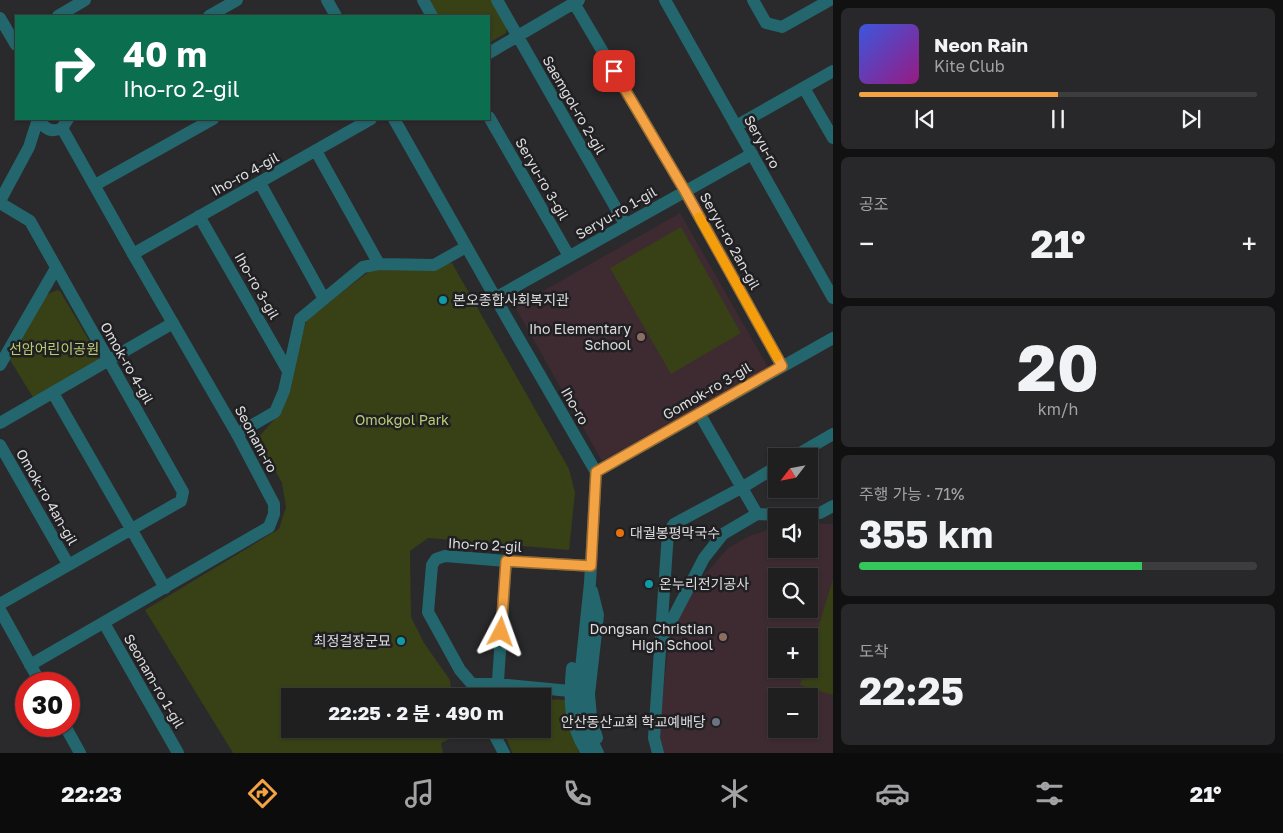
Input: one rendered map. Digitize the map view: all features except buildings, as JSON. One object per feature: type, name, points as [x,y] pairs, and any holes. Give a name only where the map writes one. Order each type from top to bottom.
[{"type":"street","points":[[212,15],[237,0]]},
{"type":"street","points":[[327,0],[335,15]]},
{"type":"street","points":[[423,0],[431,15]]},
{"type":"street","name":"Saemgol-ro 2-gil","points":[[497,0],[625,224]]},
{"type":"street","name":"Seryu-ro","points":[[665,0],[833,298]]},
{"type":"street","points":[[753,0],[766,23],[782,27],[830,0]]},
{"type":"street","points":[[60,15],[81,1]]},
{"type":"street","points":[[490,52],[577,1]]},
{"type":"street","name":"Seryu-ro 2an-gil","points":[[577,1],[782,366]]},
{"type":"street","points":[[0,18],[15,40]]},
{"type":"street","points":[[736,126],[833,71]]},
{"type":"street","points":[[804,88],[833,138]]},
{"type":"street","points":[[0,202],[29,147],[39,120]]},
{"type":"street","name":"Seonam-ro","points":[[30,665],[269,527],[274,514],[274,504],[237,434],[61,126],[45,128],[40,120]]},
{"type":"street","points":[[95,185],[211,120]]},
{"type":"street","name":"Iho-ro 4-gil","points":[[133,254],[369,120]]},
{"type":"street","name":"Iho-ro","points":[[395,120],[596,472]]},
{"type":"street","name":"Seryu-ro 3-gil","points":[[490,120],[569,256]]},
{"type":"street","points":[[29,147],[61,126]]},
{"type":"street","points":[[316,151],[379,264]]},
{"type":"street","name":"Seryu-ro 1-gil","points":[[495,298],[752,154]]},
{"type":"street","points":[[260,183],[324,299]]},
{"type":"street","name":"Omok-ro 4-gil","points":[[0,202],[30,221],[183,492],[181,501],[0,604]]},
{"type":"street","name":"Iho-ro 3-gil","points":[[199,216],[288,371]]},
{"type":"street","name":"Iho-ro 3-gil","points":[[237,434],[274,412],[284,391],[300,319],[363,267],[379,264],[434,265],[466,247]]},
{"type":"street","points":[[0,365],[56,268]]},
{"type":"street","points":[[0,423],[173,323]]},
{"type":"street","name":"Gomok-ro 3-gil","points":[[596,472],[833,338]]},
{"type":"street","points":[[53,393],[165,588]]},
{"type":"street","points":[[699,413],[758,514]]},
{"type":"street","points":[[809,448],[833,434]]},
{"type":"street","name":"Omok-ro 4an-gil","points":[[0,445],[68,564]]},
{"type":"street","points":[[589,747],[578,696],[590,583],[596,472]]},
{"type":"street","points":[[658,753],[654,738],[668,532],[674,524],[768,473]]},
{"type":"street","points":[[662,641],[704,558],[723,534],[758,514],[820,513],[833,506]]},
{"type":"street","name":"Iho-ro 2-gil","points":[[489,688],[472,684],[460,670],[428,612],[432,566],[436,559],[445,556],[591,566]]},
{"type":"street","points":[[497,688],[506,561]]},
{"type":"street","points":[[590,583],[579,605],[570,691],[571,715],[579,739],[598,753]]},
{"type":"street","points":[[590,583],[598,615],[589,694],[591,717],[598,740],[605,753]]},
{"type":"street","points":[[0,610],[34,672]]},
{"type":"street","name":"Seonam-ro 1-gil","points":[[104,623],[178,753]]},
{"type":"street","name":"Iho-ro 2-gil","points":[[551,691],[570,691]]},
{"type":"street","points":[[71,737],[80,753]]},
{"type":"street","points":[[495,738],[500,752]]},
{"type":"shaded area","name":"Iho Elementary School","points":[[680,213],[768,367],[602,461],[515,307]]},
{"type":"shaded area","name":"Dongsan Christian High School","points":[[818,523],[833,524],[833,753],[662,753],[658,739],[669,639],[682,601],[727,549],[747,537],[768,530],[768,558],[818,558]]},
{"type":"green space","points":[[427,0],[491,0],[507,27],[506,33],[490,42],[490,15],[436,15]]},
{"type":"green space","points":[[681,227],[741,333],[671,374],[610,268]]},
{"type":"green space","name":"Omokgol Park","points":[[452,263],[569,469],[575,493],[569,550],[428,538],[410,551],[411,617],[424,643],[450,680],[451,688],[281,688],[281,738],[452,738],[441,743],[443,753],[233,753],[145,610],[279,529],[286,507],[282,483],[257,439],[279,414],[307,318],[374,268]]},
{"type":"green space","name":"선암어린이공원","points":[[57,290],[60,291],[100,359],[34,399],[10,360],[46,295]]},
{"type":"green space","points":[[833,579],[833,695],[818,690],[818,688],[800,685],[802,678],[818,678],[818,628]]},
{"type":"green space","points":[[551,699],[567,700],[569,721],[579,753],[512,753],[506,738],[551,738]]},
{"type":"slow traffic","points":[[699,217],[777,357]]},
{"type":"place","name":"본오종합사회복지관","points":[[443,300]]},
{"type":"place","name":"Iho Elementary School","points":[[641,337]]},
{"type":"place","name":"대궐봉평막국수","points":[[620,533]]},
{"type":"place","name":"온누리전기공사","points":[[649,584]]},
{"type":"place","name":"Dongsan Christian High School","points":[[723,637]]},
{"type":"place","name":"최정걸장군묘","points":[[401,641]]},
{"type":"place","name":"안산동산교회 학교예배당","points":[[716,722]]},
{"type":"route","points":[[501,632],[506,561],[591,566],[596,472],[782,366],[685,191],[614,71]]}]
